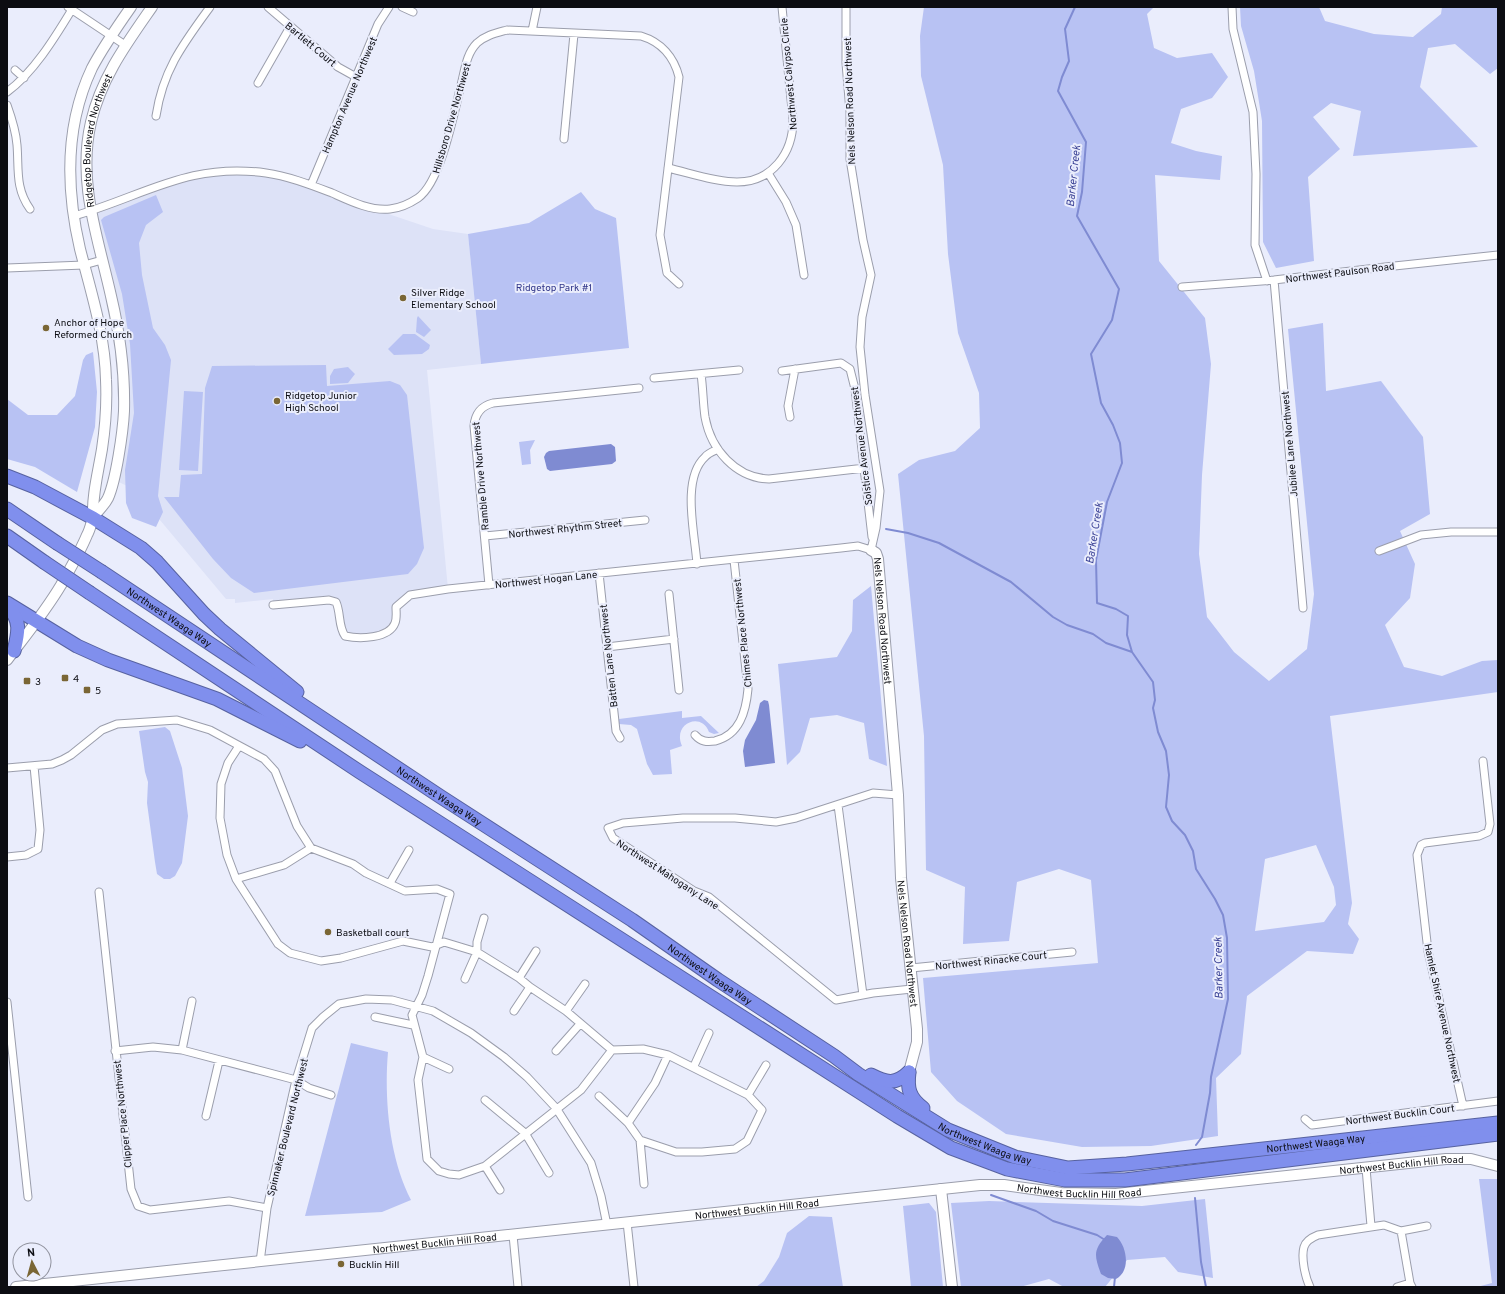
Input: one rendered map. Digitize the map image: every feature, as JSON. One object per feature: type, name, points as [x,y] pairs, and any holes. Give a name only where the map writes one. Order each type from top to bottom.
[{"type":"highway","points":[[7,476],[35,487],[93,518],[144,551],[157,562],[204,614],[220,629],[336,726]]},
{"type":"highway","name":"Northwest Waaga Way","points":[[7,509],[448,801],[632,920],[718,980],[834,1056],[858,1074],[948,1130],[1015,1157],[1068,1168],[1126,1164],[1476,1126],[1498,1122]]},
{"type":"highway","name":"Northwest Waaga Way","points":[[7,536],[90,593],[360,772],[897,1116],[951,1148],[1007,1169],[1065,1180],[1125,1180],[1498,1134]]},
{"type":"highway","points":[[7,604],[77,646],[108,660],[233,707],[360,772]]},
{"type":"highway","points":[[7,604],[19,625],[10,655]]},
{"type":"highway","points":[[834,1056],[882,1080],[893,1082],[902,1078],[909,1072]]},
{"type":"highway","points":[[909,1072],[907,1084],[913,1101],[934,1116],[948,1130]]},
{"type":"main road","name":"Ridgetop Boulevard Northwest","points":[[93,518],[93,501],[102,447],[106,381],[104,347],[74,216],[70,168],[74,122],[92,68],[131,7]]},
{"type":"main road","name":"Ridgetop Boulevard Northwest","points":[[10,655],[38,622],[74,561],[93,518],[107,498],[117,458],[124,413],[123,365],[119,333],[90,212],[86,168],[87,142],[91,121],[100,94],[125,46],[152,7]]},
{"type":"main road","name":"Nels Nelson Road Northwest","points":[[872,548],[878,559],[898,795],[901,878],[911,968],[917,1042],[909,1072]]},
{"type":"main road","name":"Northwest Bucklin Hill Road","points":[[16,1287],[994,1184],[1061,1193],[1116,1194],[1458,1159],[1478,1160],[1498,1166]]},
{"type":"main road","points":[[941,1189],[952,1287]]},
{"type":"street","points":[[156,116],[159,98],[175,57],[210,7]]},
{"type":"street","name":"Bartlett Court","points":[[268,7],[338,67],[356,77]]},
{"type":"street","name":"Hampton Avenue Northwest","points":[[311,185],[378,24],[389,7]]},
{"type":"street","points":[[402,7],[413,12]]},
{"type":"street","points":[[532,30],[537,7]]},
{"type":"street","name":"Northwest Calypso Circle","points":[[668,168],[736,182],[750,181],[776,168],[786,154],[793,132],[782,7]]},
{"type":"street","name":"Nels Nelson Road Northwest","points":[[846,7],[846,63],[850,112],[850,159],[871,275],[862,317],[860,347],[865,395],[880,491],[880,502],[872,548]]},
{"type":"street","name":"Jubilee Lane Northwest","points":[[1232,7],[1233,28],[1253,112],[1256,174],[1255,245],[1270,281],[1303,608]]},
{"type":"street","points":[[7,92],[24,78],[56,36],[70,9],[112,35],[125,46]]},
{"type":"street","points":[[258,83],[290,27]]},
{"type":"street","name":"Hillsboro Drive Northwest","points":[[74,216],[90,212],[175,179],[205,172],[233,170],[267,173],[311,185],[358,204],[378,209],[397,208],[419,197],[434,179],[440,162],[467,60],[477,44],[488,35],[507,30],[532,30],[574,34],[641,36],[658,44],[669,55],[677,67],[679,77],[679,88],[661,218],[661,247],[667,273],[679,284]]},
{"type":"street","points":[[564,139],[574,34]]},
{"type":"street","points":[[14,70],[24,78]]},
{"type":"street","points":[[7,105],[14,125],[18,176],[22,198],[30,209]]},
{"type":"street","points":[[768,173],[796,224],[804,275]]},
{"type":"street","name":"Northwest Paulson Road","points":[[1182,287],[1270,281],[1498,255]]},
{"type":"street","points":[[7,268],[84,265],[102,260]]},
{"type":"street","name":"Solstice Avenue Northwest","points":[[782,371],[841,364],[850,368],[855,388],[865,468],[872,548]]},
{"type":"street","points":[[790,417],[788,406],[795,369]]},
{"type":"street","points":[[654,378],[739,370]]},
{"type":"street","points":[[701,374],[705,417],[712,439],[718,449],[735,469],[758,478],[770,479],[865,468]]},
{"type":"street","name":"Ramble Drive Northwest","points":[[489,585],[474,426],[475,417],[480,410],[486,404],[493,403],[639,388]]},
{"type":"street","points":[[697,564],[691,484],[698,464],[705,456],[718,449]]},
{"type":"street","name":"Northwest Rhythm Street","points":[[485,536],[645,520]]},
{"type":"street","points":[[1379,551],[1421,535],[1451,532],[1498,532]]},
{"type":"street","name":"Northwest Hogan Lane","points":[[274,605],[329,600],[336,602],[339,608],[341,630],[345,636],[352,637],[382,634],[391,630],[396,622],[396,607],[410,595],[489,585],[858,546],[872,548]]},
{"type":"street","name":"Chimes Place Northwest","points":[[695,735],[703,741],[709,742],[729,736],[740,721],[747,704],[748,689],[734,560]]},
{"type":"street","name":"Batten Lane Northwest","points":[[599,573],[616,731],[620,738]]},
{"type":"street","points":[[669,594],[679,690]]},
{"type":"street","points":[[607,647],[674,639]]},
{"type":"street","points":[[7,768],[52,764],[71,755],[102,730],[117,724],[157,720],[177,720],[210,730],[264,759],[275,771],[297,826],[311,848],[353,864],[366,873],[405,891],[437,889],[450,894],[438,944],[422,996],[412,1015],[413,1025],[423,1057],[418,1080],[427,1159],[438,1171],[459,1175],[485,1166],[556,1108],[581,1090],[612,1050]]},
{"type":"street","points":[[240,746],[228,763],[221,784],[220,818],[227,855],[236,879],[278,944],[290,953],[320,961],[341,958],[403,942],[432,947],[444,942],[477,952],[519,978],[566,1011],[612,1050],[643,1049],[668,1055],[694,1066],[748,1095],[762,1110],[748,1141],[735,1148],[702,1152],[676,1152],[640,1140]]},
{"type":"street","name":"Hamlet Shire Avenue Northwest","points":[[1463,1106],[1428,951],[1417,855],[1421,845],[1425,843],[1479,836],[1488,832],[1490,824],[1483,762]]},
{"type":"street","points":[[7,856],[26,855],[38,849],[40,830],[34,766]]},
{"type":"street","points":[[898,795],[874,793],[838,805],[863,995],[912,989]]},
{"type":"street","name":"Northwest Mahogany Lane","points":[[838,805],[796,818],[776,822],[735,818],[683,818],[623,823],[608,828],[613,838],[694,891],[709,897],[836,1000],[863,995]]},
{"type":"street","points":[[236,879],[284,865],[311,848]]},
{"type":"street","points":[[390,883],[409,850]]},
{"type":"street","name":"Clipper Place Northwest","points":[[99,892],[131,1189],[138,1206],[150,1210],[229,1201],[267,1208]]},
{"type":"street","points":[[465,979],[477,952],[476,942],[484,918]]},
{"type":"street","points":[[519,978],[536,951]]},
{"type":"street","name":"Northwest Rinacke Court","points":[[911,968],[1072,952]]},
{"type":"street","points":[[566,1011],[585,984]]},
{"type":"street","points":[[514,1011],[530,987]]},
{"type":"street","name":"Spinnaker Boulevard Northwest","points":[[260,1262],[267,1208],[296,1080],[312,1028],[323,1016],[339,1004],[366,999],[392,1000],[433,1011],[471,1033],[504,1057],[527,1077],[556,1108],[591,1163],[601,1196],[607,1225]]},
{"type":"street","points":[[182,1050],[192,1001]]},
{"type":"street","points":[[7,1002],[28,1197]]},
{"type":"street","points":[[375,1017],[413,1025]]},
{"type":"street","points":[[556,1051],[580,1024]]},
{"type":"street","points":[[694,1066],[709,1033]]},
{"type":"street","points":[[115,1051],[153,1047],[182,1050],[219,1061],[296,1080],[309,1088],[331,1095]]},
{"type":"street","points":[[628,1123],[655,1083],[668,1055]]},
{"type":"street","points":[[423,1057],[449,1069]]},
{"type":"street","points":[[206,1116],[219,1061]]},
{"type":"street","points":[[748,1095],[766,1065]]},
{"type":"street","points":[[598,1096],[628,1123],[640,1140],[644,1184]]},
{"type":"street","points":[[485,1100],[526,1133],[549,1172]]},
{"type":"street","name":"Northwest Bucklin Court","points":[[1305,1120],[1312,1126],[1498,1101]]},
{"type":"street","points":[[485,1166],[500,1190]]},
{"type":"street","points":[[1366,1168],[1371,1226]]},
{"type":"street","points":[[628,1222],[634,1287]]},
{"type":"street","points":[[1310,1287],[1304,1274],[1304,1246],[1308,1240],[1318,1235],[1371,1226],[1384,1225],[1401,1231],[1427,1226]]},
{"type":"street","points":[[1397,1287],[1411,1285],[1401,1231]]},
{"type":"street","points":[[513,1235],[518,1287]]},
{"type":"shaded area","name":"Ridgetop Junior High School","points":[[205,172],[267,173],[433,229],[468,234],[481,364],[427,370],[448,589],[410,595],[401,601],[396,622],[382,634],[345,636],[336,602],[273,605],[273,599],[235,603],[235,599],[226,599],[134,489],[112,479],[117,458],[123,365],[90,212]]},
{"type":"shaded area","points":[[611,444],[615,447],[616,461],[612,464],[550,471],[547,469],[544,457],[549,451]]},
{"type":"shaded area","points":[[764,700],[768,701],[769,705],[775,763],[745,767],[743,751],[745,740],[756,720],[760,703]]},
{"type":"shaded area","points":[[1107,1235],[1117,1237],[1125,1253],[1126,1265],[1121,1275],[1116,1279],[1108,1278],[1101,1274],[1097,1262],[1097,1249]]},
{"type":"green space","points":[[924,7],[1154,7],[1147,14],[1154,48],[1177,58],[1212,53],[1228,77],[1212,98],[1181,109],[1171,143],[1196,151],[1222,156],[1220,180],[1155,175],[1159,261],[1205,318],[1211,364],[1202,475],[1199,554],[1207,617],[1234,652],[1269,681],[1307,649],[1314,594],[1288,329],[1323,323],[1326,391],[1381,381],[1423,437],[1430,514],[1400,531],[1415,564],[1410,598],[1385,625],[1404,667],[1442,676],[1482,661],[1498,660],[1498,692],[1330,716],[1352,903],[1348,924],[1359,939],[1353,954],[1307,951],[1247,996],[1241,1054],[1216,1078],[1218,1136],[1151,1146],[1082,1147],[1006,1134],[957,1101],[931,1072],[923,978],[1098,963],[1091,880],[1059,869],[1017,882],[1009,941],[963,944],[965,887],[926,870],[924,736],[898,474],[919,460],[955,451],[980,428],[979,393],[958,333],[948,254],[943,165],[921,76],[920,36]],"holes":[[[1316,845],[1334,887],[1336,905],[1324,922],[1255,931],[1265,859]]]},
{"type":"green space","points":[[1240,7],[1319,7],[1325,21],[1374,34],[1413,37],[1441,14],[1442,7],[1498,7],[1498,68],[1490,74],[1455,44],[1428,48],[1420,87],[1478,147],[1353,156],[1361,111],[1331,103],[1313,117],[1340,149],[1308,177],[1314,261],[1276,268],[1263,242],[1262,121],[1254,71],[1241,26]]},
{"type":"green space","name":"Ridgetop Park #1","points":[[581,192],[595,209],[616,218],[629,348],[481,364],[468,234],[529,223]]},
{"type":"green space","points":[[156,195],[163,212],[146,225],[139,243],[142,275],[153,328],[165,345],[171,360],[158,496],[163,512],[156,527],[132,518],[126,503],[125,470],[134,413],[130,344],[122,294],[101,220],[104,217]]},
{"type":"green space","points":[[418,316],[431,330],[424,337],[416,332]]},
{"type":"green space","points":[[403,334],[415,334],[430,345],[429,349],[422,354],[394,355],[388,349]]},
{"type":"green space","points":[[93,352],[97,392],[95,427],[77,492],[35,467],[7,459],[7,399],[28,415],[57,415],[75,396],[83,360],[86,355]]},
{"type":"green space","points":[[326,365],[327,386],[390,381],[400,385],[407,395],[424,548],[417,564],[408,574],[254,593],[231,578],[213,559],[164,497],[179,497],[181,475],[202,474],[205,388],[212,366]]},
{"type":"green space","points":[[348,367],[355,374],[348,383],[330,384],[330,376],[334,369]]},
{"type":"green space","points":[[184,391],[203,392],[198,471],[179,470]]},
{"type":"green space","points":[[535,440],[530,450],[531,464],[522,465],[519,442]]},
{"type":"green space","points":[[871,586],[887,766],[869,759],[864,723],[837,715],[810,718],[800,752],[787,765],[778,664],[837,657],[852,631],[853,600]]},
{"type":"green space","points":[[682,711],[682,718],[701,716],[719,733],[714,734],[709,732],[700,722],[694,721],[684,726],[680,738],[682,746],[670,750],[672,774],[653,775],[647,764],[637,729],[631,725],[619,724],[619,719]]},
{"type":"green space","points":[[165,727],[170,731],[182,768],[188,816],[182,863],[175,876],[170,879],[164,879],[157,874],[147,803],[148,782],[145,772],[139,731]]},
{"type":"green space","points":[[351,1043],[388,1052],[387,1089],[390,1128],[398,1166],[411,1200],[382,1212],[305,1216]]},
{"type":"green space","points":[[1479,1179],[1498,1179],[1498,1287],[1477,1287],[1492,1283]]},
{"type":"green space","points":[[1205,1199],[1213,1278],[1178,1272],[1165,1257],[1127,1260],[1105,1287],[1064,1287],[1049,1279],[1020,1287],[961,1287],[951,1203],[989,1201],[1142,1206]]},
{"type":"green space","points":[[929,1203],[936,1212],[943,1287],[911,1287],[903,1206]]},
{"type":"green space","points":[[809,1216],[832,1217],[843,1287],[756,1287],[764,1281],[779,1257],[787,1233]]},
{"type":"waterway","name":"Barker Creek","points":[[1075,7],[1065,29],[1069,61],[1058,91],[1086,142],[1082,192],[1077,216],[1119,289],[1112,320],[1091,354],[1101,403],[1113,425],[1120,443],[1122,463],[1107,502],[1096,560],[1097,603],[1116,609],[1128,616],[1127,635],[1132,652],[1153,682],[1155,700],[1153,708],[1158,732],[1166,751],[1169,775],[1166,807],[1172,821],[1185,835],[1193,851],[1196,869],[1223,915],[1227,938],[1228,999],[1211,1077],[1210,1093],[1202,1137],[1196,1145]]},
{"type":"waterway","points":[[886,529],[908,533],[939,543],[1011,582],[1053,617],[1067,625],[1093,634],[1106,643],[1132,652]]},
{"type":"waterway","points":[[991,1195],[1036,1211],[1053,1221],[1097,1235],[1105,1240]]},
{"type":"waterway","name":"Barker Creek","points":[[1195,1198],[1201,1262],[1206,1287]]},
{"type":"waterway","points":[[1114,1287],[1115,1277]]},
{"type":"place","name":"Silver Ridge Elementary School","points":[[403,298]]},
{"type":"place","name":"Anchor of Hope Reformed Church","points":[[46,328]]},
{"type":"place","name":"Ridgetop Junior High School","points":[[277,401]]},
{"type":"place","name":"4","points":[[65,678]]},
{"type":"place","name":"3","points":[[27,681]]},
{"type":"place","name":"5","points":[[87,690]]},
{"type":"place","name":"Basketball court","points":[[328,932]]},
{"type":"place","name":"Bucklin Hill","points":[[341,1264]]}]
